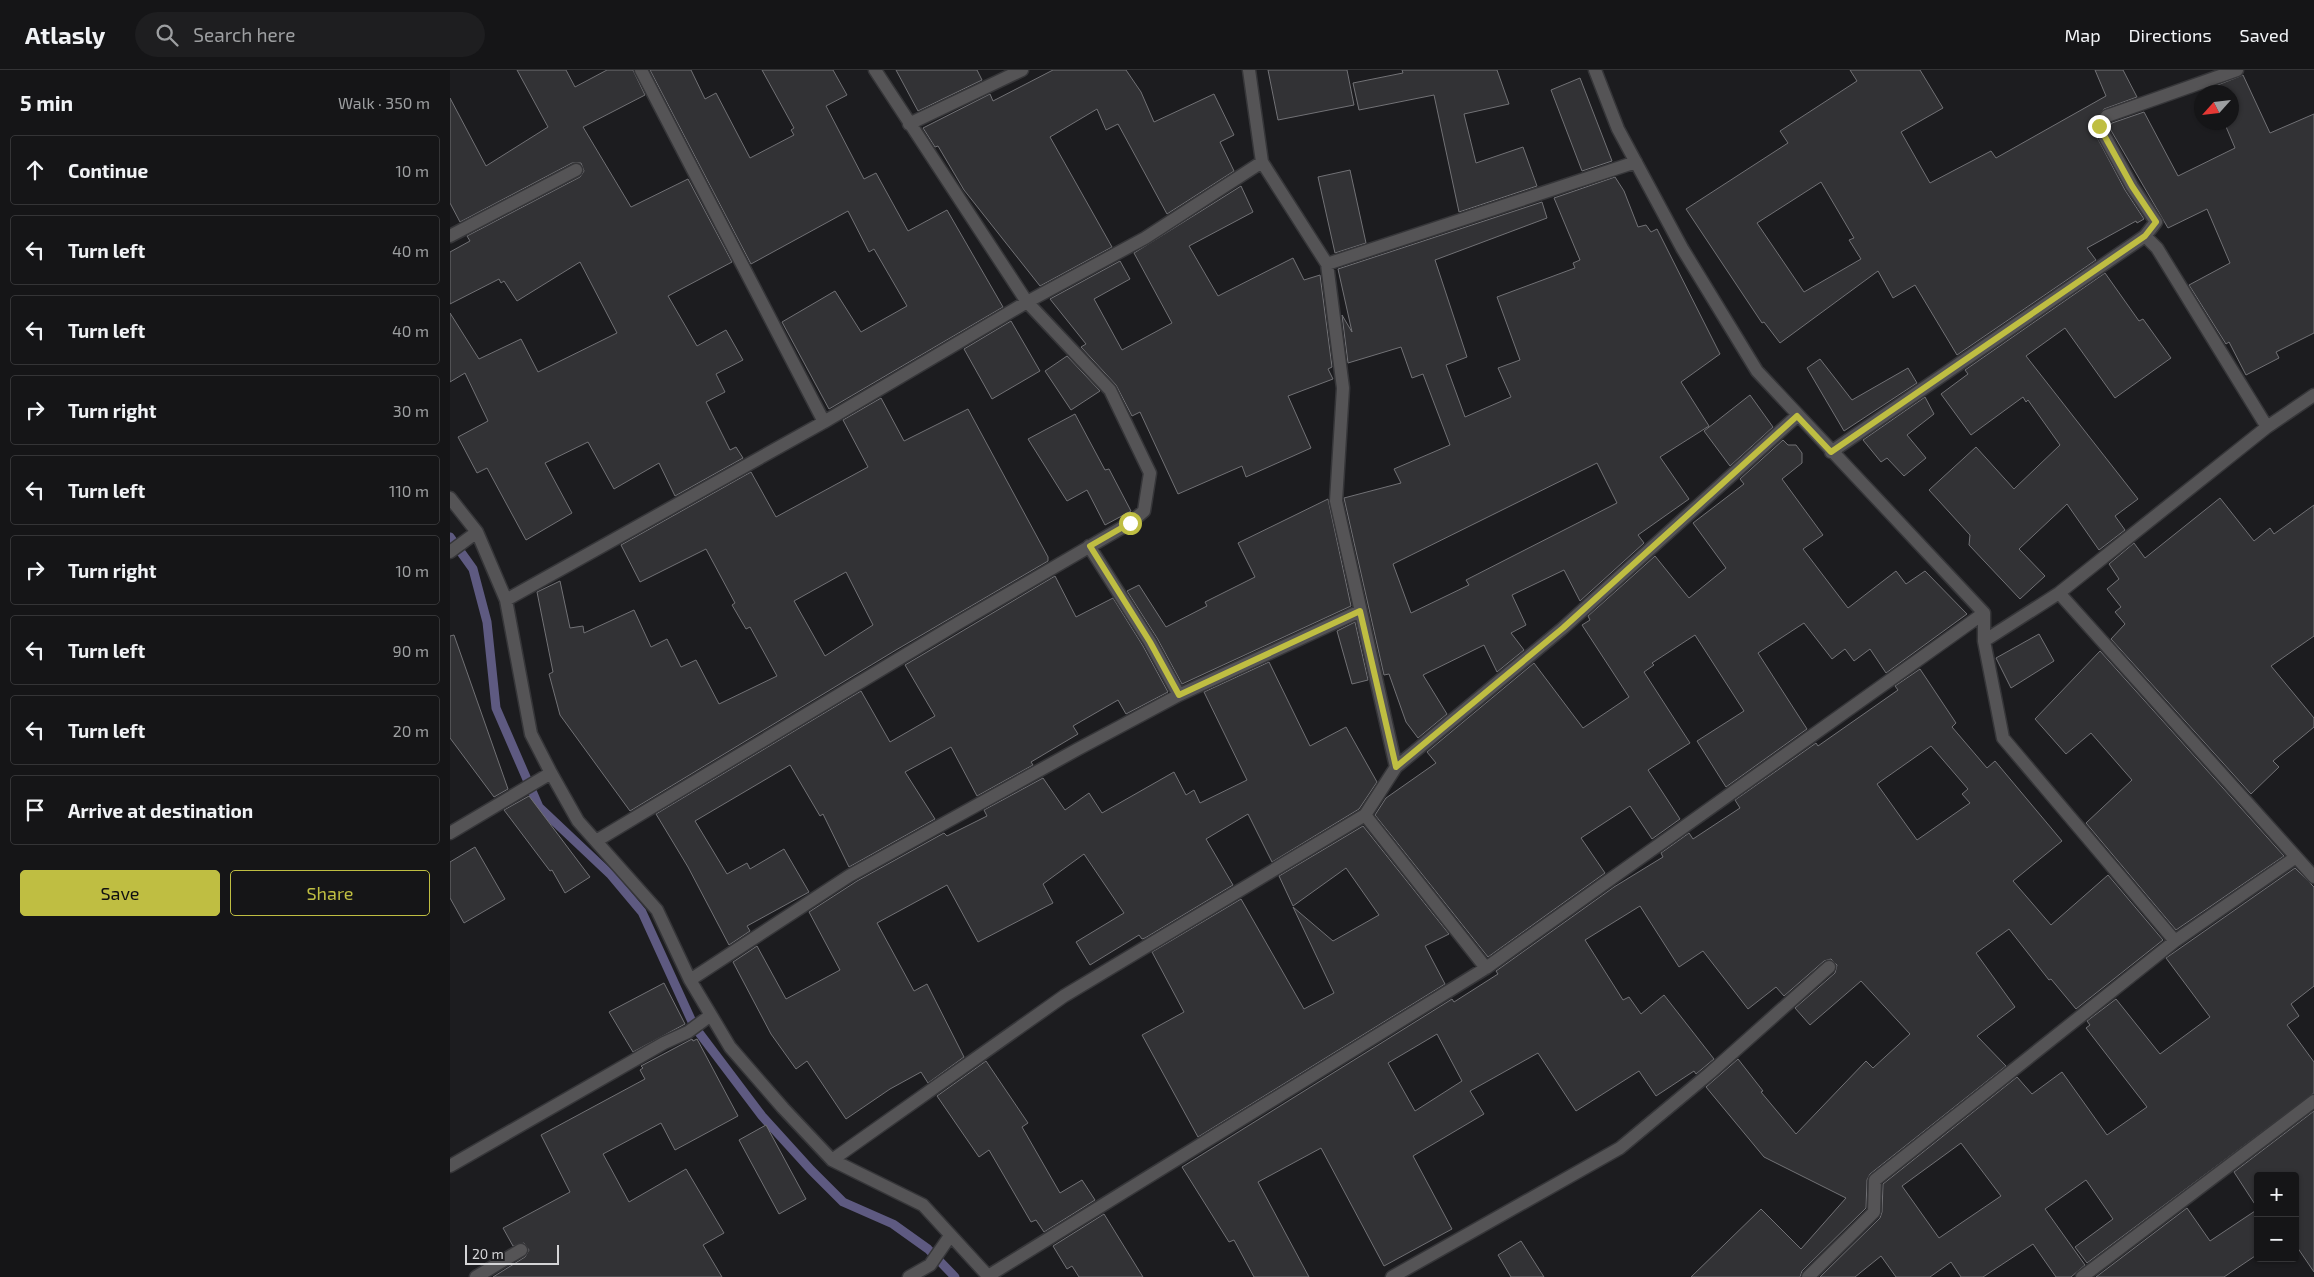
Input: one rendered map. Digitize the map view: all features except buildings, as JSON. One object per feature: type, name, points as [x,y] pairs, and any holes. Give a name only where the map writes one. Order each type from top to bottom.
[{"type":"street","points":[[641,70],[824,422]]},
{"type":"street","points":[[596,841],[960,622],[1130,523],[1144,510],[1150,473],[1110,390],[1027,302],[875,70]]},
{"type":"street","points":[[909,124],[1022,70]]},
{"type":"street","points":[[1249,70],[1262,162],[1327,264],[1343,388],[1336,501],[1396,767]]},
{"type":"street","points":[[1595,70],[1618,129],[1682,248],[1757,371],[1797,416],[1984,613],[1984,641],[2004,738],[2175,941]]},
{"type":"street","points":[[1831,452],[2145,236],[2156,222],[2132,186],[2099,126],[2107,116],[2237,70]]},
{"type":"street","points":[[506,600],[824,422],[1027,302],[1145,238],[1262,162]]},
{"type":"street","points":[[1327,264],[1636,162]]},
{"type":"street","points":[[450,236],[576,170]]},
{"type":"street","points":[[2145,236],[2157,248],[2267,427]]},
{"type":"street","points":[[1984,641],[2058,593],[2267,427],[2314,394]]},
{"type":"street","points":[[832,1160],[1064,996],[1365,815],[1396,767],[1563,628],[1797,416]]},
{"type":"street","points":[[450,498],[477,532],[506,600],[531,734],[578,821],[657,910],[707,1018],[782,1108],[832,1160],[924,1205],[950,1236],[989,1276],[1486,968],[1984,613]]},
{"type":"street","points":[[450,552],[477,532]]},
{"type":"street","points":[[1090,546],[1150,642],[1179,695]]},
{"type":"street","points":[[2058,593],[2314,877]]},
{"type":"street","points":[[690,980],[850,876],[1078,749],[1179,695],[1360,611]]},
{"type":"street","points":[[450,833],[551,773]]},
{"type":"street","points":[[1365,815],[1486,968]]},
{"type":"street","points":[[1808,1277],[1874,1212],[1876,1180],[2175,941],[2296,856]]},
{"type":"street","points":[[1392,1277],[1620,1148],[1710,1073],[1829,967]]},
{"type":"street","points":[[450,1166],[664,1042],[688,1032],[707,1018]]},
{"type":"street","points":[[2084,1276],[2314,1101]]},
{"type":"street","points":[[909,1277],[930,1265],[950,1236]]},
{"type":"street","points":[[476,1277],[521,1250]]},
{"type":"waterway","points":[[450,537],[473,569],[487,622],[496,708],[539,807],[611,875],[642,912],[694,1026],[762,1116],[843,1202],[893,1224],[928,1249],[955,1277]]},
{"type":"route","points":[[1130,523],[1090,546],[1150,642],[1179,695],[1360,611],[1396,767],[1563,628],[1797,416],[1831,452],[2145,236],[2156,222],[2132,186],[2099,126]]}]
